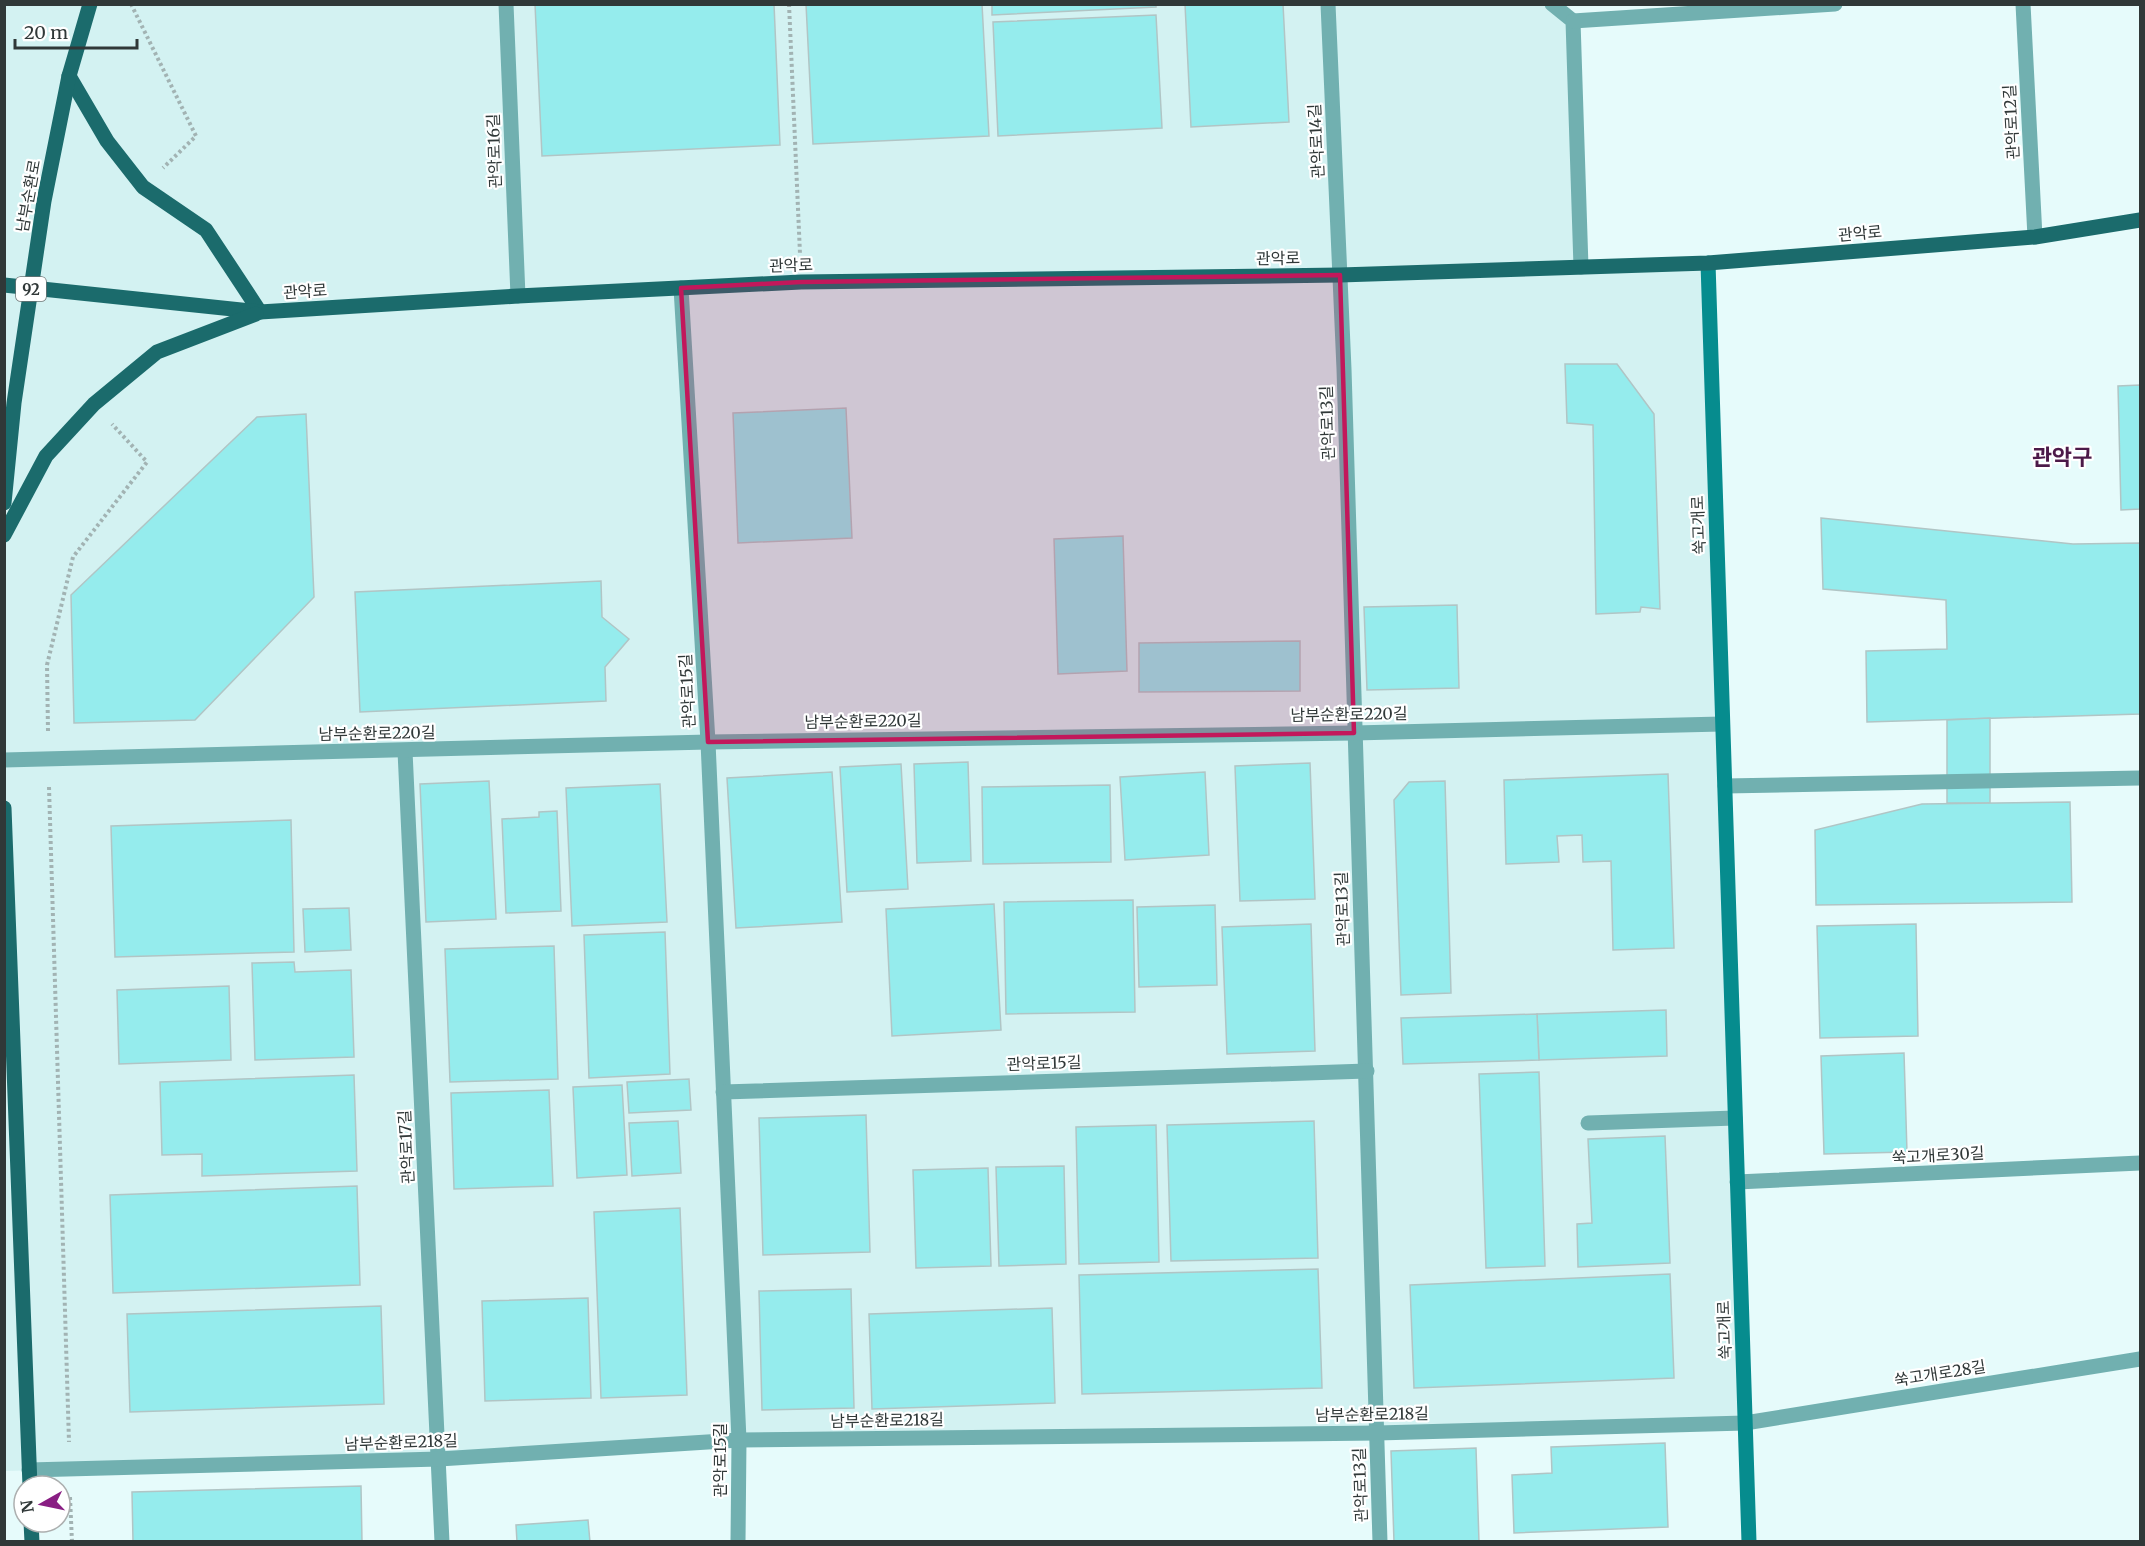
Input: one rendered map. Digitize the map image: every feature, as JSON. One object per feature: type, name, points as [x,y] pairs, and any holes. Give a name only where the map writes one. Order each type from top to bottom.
[{"type":"main road","name":"남부순환로","points":[[4,503],[14,403],[44,201],[69,76],[90,4]]},
{"type":"main road","points":[[4,535],[46,456],[94,404],[157,352],[260,312],[206,230],[143,187],[107,141],[69,76]]},
{"type":"main road","name":"관악로","points":[[4,285],[260,312],[801,282],[1340,275],[1708,263],[2035,237],[2140,220]]},
{"type":"main road","name":"쑥고개로","points":[[1708,263],[1749,1542]]},
{"type":"main road","points":[[4,808],[29,1474]]},
{"type":"street","name":"관악로16길","points":[[506,4],[518,296]]},
{"type":"street","name":"관악로14길","points":[[1328,4],[1340,275]]},
{"type":"street","points":[[1552,4],[1573,21],[1835,4]]},
{"type":"street","name":"관악로12길","points":[[2023,4],[2035,237]]},
{"type":"street","points":[[1573,21],[1581,267]]},
{"type":"street","name":"관악로13길","points":[[1340,275],[1380,1542]]},
{"type":"street","name":"관악로15길","points":[[681,288],[708,742],[739,1440],[738,1542]]},
{"type":"street","name":"남부순환로220길","points":[[4,760],[708,742],[1722,724]]},
{"type":"street","name":"관악로17길","points":[[405,751],[442,1542]]},
{"type":"street","points":[[1725,786],[2140,778]]},
{"type":"street","name":"관악로15길","points":[[723,1092],[1366,1071]]},
{"type":"street","points":[[1588,1123],[1735,1118]]},
{"type":"street","name":"쑥고개로30길","points":[[1737,1182],[2140,1163]]},
{"type":"street","name":"쑥고개로28길","points":[[1745,1423],[2140,1359]]},
{"type":"street","name":"남부순환로218길","points":[[47,1474],[70,1469],[439,1459],[739,1440],[1377,1433],[1745,1423]]},
{"type":"path","points":[[131,4],[196,136],[143,187]]},
{"type":"path","points":[[789,4],[801,282]]},
{"type":"path","points":[[72,1542],[47,665],[73,557],[147,462],[94,404]]},
{"type":"highlighted area","points":[[1340,275],[1354,733],[708,742],[681,288],[801,282]]},
{"type":"shaded area","points":[[1552,4],[1573,21],[1581,267],[1708,263],[1745,1423],[739,1440],[439,1459],[5,1471],[4,5]]},
{"type":"building","points":[[535,4],[774,4],[780,145],[542,156]]},
{"type":"building","points":[[806,4],[982,4],[989,136],[813,144]]},
{"type":"building","points":[[992,4],[1156,4],[1156,7],[992,15]]},
{"type":"building","points":[[1185,4],[1283,4],[1289,122],[1191,127]]},
{"type":"building","points":[[1156,15],[1162,128],[998,136],[993,22]]},
{"type":"building","points":[[1565,364],[1617,364],[1654,414],[1660,609],[1641,607],[1640,612],[1596,614],[1593,425],[1567,423]]},
{"type":"building","points":[[2140,385],[2140,509],[2121,510],[2118,386]]},
{"type":"building","points":[[846,408],[852,538],[738,543],[733,413]]},
{"type":"building","points":[[306,414],[314,597],[195,720],[74,723],[71,595],[257,417]]},
{"type":"building","points":[[1821,518],[2073,544],[2140,543],[2140,714],[1867,722],[1866,651],[1947,649],[1946,600],[1823,589]]},
{"type":"building","points":[[1123,536],[1127,671],[1058,674],[1054,539]]},
{"type":"building","points":[[601,581],[602,617],[629,639],[605,667],[606,701],[360,712],[355,592]]},
{"type":"building","points":[[1457,605],[1459,688],[1367,690],[1364,607]]},
{"type":"building","points":[[1300,641],[1300,691],[1139,692],[1139,643]]},
{"type":"building","points":[[1990,718],[1990,803],[1947,803],[1947,720]]},
{"type":"building","points":[[968,762],[971,861],[917,863],[914,764]]},
{"type":"building","points":[[1310,763],[1315,899],[1240,901],[1235,766]]},
{"type":"building","points":[[901,764],[908,889],[847,892],[840,767]]},
{"type":"building","points":[[832,772],[842,922],[736,928],[727,778]]},
{"type":"building","points":[[1205,772],[1209,855],[1125,860],[1120,777]]},
{"type":"building","points":[[1668,774],[1674,948],[1613,950],[1611,861],[1583,862],[1582,835],[1557,836],[1559,862],[1506,864],[1504,780]]},
{"type":"building","points":[[489,781],[496,919],[426,922],[420,784]]},
{"type":"building","points":[[1445,781],[1451,993],[1401,995],[1394,800],[1409,782]]},
{"type":"building","points":[[660,784],[667,922],[572,926],[566,788]]},
{"type":"building","points":[[1110,785],[1111,862],[983,864],[982,787]]},
{"type":"building","points":[[2070,802],[2072,902],[1816,905],[1815,830],[1922,804]]},
{"type":"building","points":[[557,811],[561,911],[506,913],[502,819],[539,817],[539,812]]},
{"type":"building","points":[[291,820],[294,952],[115,957],[111,826]]},
{"type":"building","points":[[1133,900],[1135,1012],[1006,1014],[1004,902]]},
{"type":"building","points":[[994,904],[1001,1030],[892,1036],[886,909]]},
{"type":"building","points":[[1215,905],[1217,985],[1139,987],[1137,907]]},
{"type":"building","points":[[349,908],[351,950],[305,952],[303,909]]},
{"type":"building","points":[[1311,924],[1315,1051],[1227,1054],[1222,927]]},
{"type":"building","points":[[1916,924],[1918,1036],[1820,1038],[1817,926]]},
{"type":"building","points":[[665,932],[670,1074],[589,1078],[584,935]]},
{"type":"building","points":[[554,946],[558,1079],[450,1082],[445,949]]},
{"type":"building","points":[[294,962],[295,972],[351,970],[354,1057],[255,1060],[252,963]]},
{"type":"building","points":[[229,986],[231,1060],[119,1064],[117,990]]},
{"type":"building","points":[[1666,1010],[1667,1056],[1539,1060],[1537,1014]]},
{"type":"building","points":[[1537,1014],[1539,1060],[1403,1064],[1401,1018]]},
{"type":"building","points":[[1904,1053],[1907,1152],[1824,1154],[1821,1056]]},
{"type":"building","points":[[1539,1072],[1545,1266],[1486,1268],[1479,1074]]},
{"type":"building","points":[[354,1075],[357,1171],[202,1176],[202,1154],[162,1155],[160,1082]]},
{"type":"building","points":[[689,1079],[691,1110],[629,1113],[627,1082]]},
{"type":"building","points":[[622,1085],[627,1175],[577,1178],[573,1087]]},
{"type":"building","points":[[549,1090],[553,1186],[454,1189],[451,1093]]},
{"type":"building","points":[[866,1115],[870,1252],[763,1255],[759,1118]]},
{"type":"building","points":[[678,1121],[681,1173],[632,1176],[629,1123]]},
{"type":"building","points":[[1314,1121],[1318,1258],[1171,1261],[1167,1125]]},
{"type":"building","points":[[1156,1125],[1159,1262],[1079,1264],[1076,1127]]},
{"type":"building","points":[[1665,1136],[1670,1263],[1578,1267],[1577,1224],[1592,1223],[1588,1139]]},
{"type":"building","points":[[1064,1166],[1066,1264],[999,1266],[996,1167]]},
{"type":"building","points":[[988,1168],[991,1266],[916,1268],[913,1170]]},
{"type":"building","points":[[357,1186],[360,1285],[113,1293],[110,1195]]},
{"type":"building","points":[[680,1208],[687,1395],[601,1398],[594,1212]]},
{"type":"building","points":[[1318,1269],[1322,1388],[1082,1394],[1079,1275]]},
{"type":"building","points":[[1670,1274],[1674,1378],[1414,1388],[1410,1285]]},
{"type":"building","points":[[851,1289],[854,1408],[762,1410],[759,1291]]},
{"type":"building","points":[[588,1298],[591,1398],[485,1401],[482,1301]]},
{"type":"building","points":[[381,1306],[384,1404],[130,1412],[127,1314]]},
{"type":"building","points":[[1052,1308],[1055,1403],[872,1409],[869,1314]]},
{"type":"building","points":[[1665,1443],[1668,1527],[1514,1533],[1512,1475],[1552,1473],[1551,1447]]},
{"type":"building","points":[[1476,1448],[1479,1542],[1394,1542],[1391,1451]]},
{"type":"building","points":[[361,1486],[362,1542],[133,1542],[132,1492]]},
{"type":"building","points":[[588,1520],[590,1542],[517,1542],[516,1525]]},
{"type":"district","name":"관악구","points":[[2062,457]]}]
